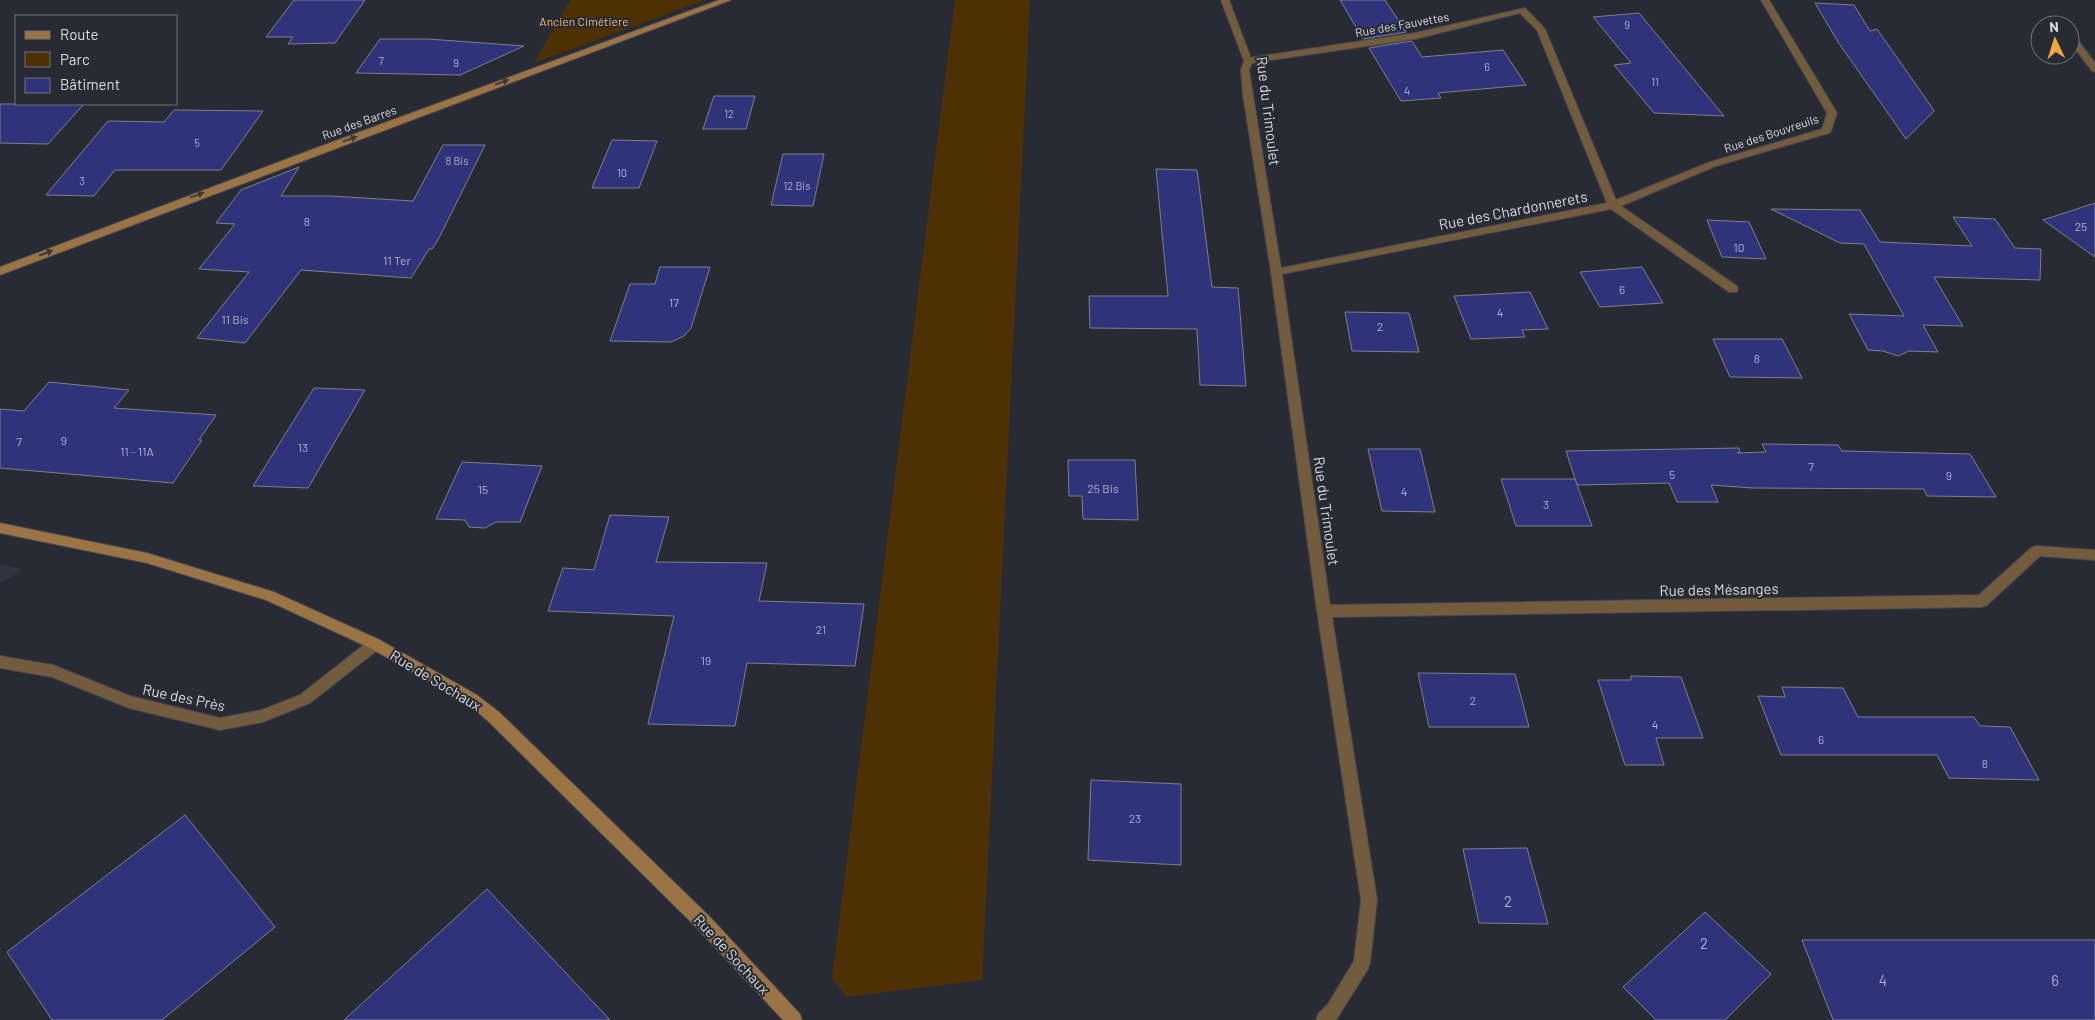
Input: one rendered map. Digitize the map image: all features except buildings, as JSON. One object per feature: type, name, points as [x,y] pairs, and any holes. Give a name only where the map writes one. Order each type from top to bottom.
[{"type":"street","name":"Rue des Barres","points":[[0,271],[310,153],[728,0]]},
{"type":"street","name":"Rue du Trimoulet","points":[[1225,0],[1248,61],[1245,70],[1248,96],[1369,900],[1362,963],[1334,1010],[1324,1020]]},
{"type":"street","points":[[1516,0],[1522,10],[1541,29],[1613,205],[1733,289]]},
{"type":"street","name":"Rue des Bouvreuils","points":[[1613,205],[1713,164],[1826,131],[1832,113],[1765,0]]},
{"type":"street","name":"Rue des Fauvettes","points":[[1248,61],[1415,36],[1522,10]]},
{"type":"street","points":[[2080,49],[2095,69]]},
{"type":"street","name":"Rue des Chardonnerets","points":[[1276,272],[1613,205]]},
{"type":"street","name":"Rue de Sochaux","points":[[0,528],[147,558],[269,596],[375,644],[472,699],[494,717],[704,924],[794,1020]]},
{"type":"street","name":"Rue des Mésanges","points":[[1324,611],[1982,601],[2038,551],[2095,555]]},
{"type":"street","name":"Rue des Près","points":[[0,662],[53,671],[129,702],[220,724],[263,716],[305,699],[375,644]]},
{"type":"shaded area","points":[[0,564],[24,569],[0,584]]},
{"type":"green space","name":"Ancien Cimétiere","points":[[570,0],[705,0],[534,63]]},
{"type":"green space","points":[[955,0],[1030,0],[982,980],[847,997],[832,979]]}]
